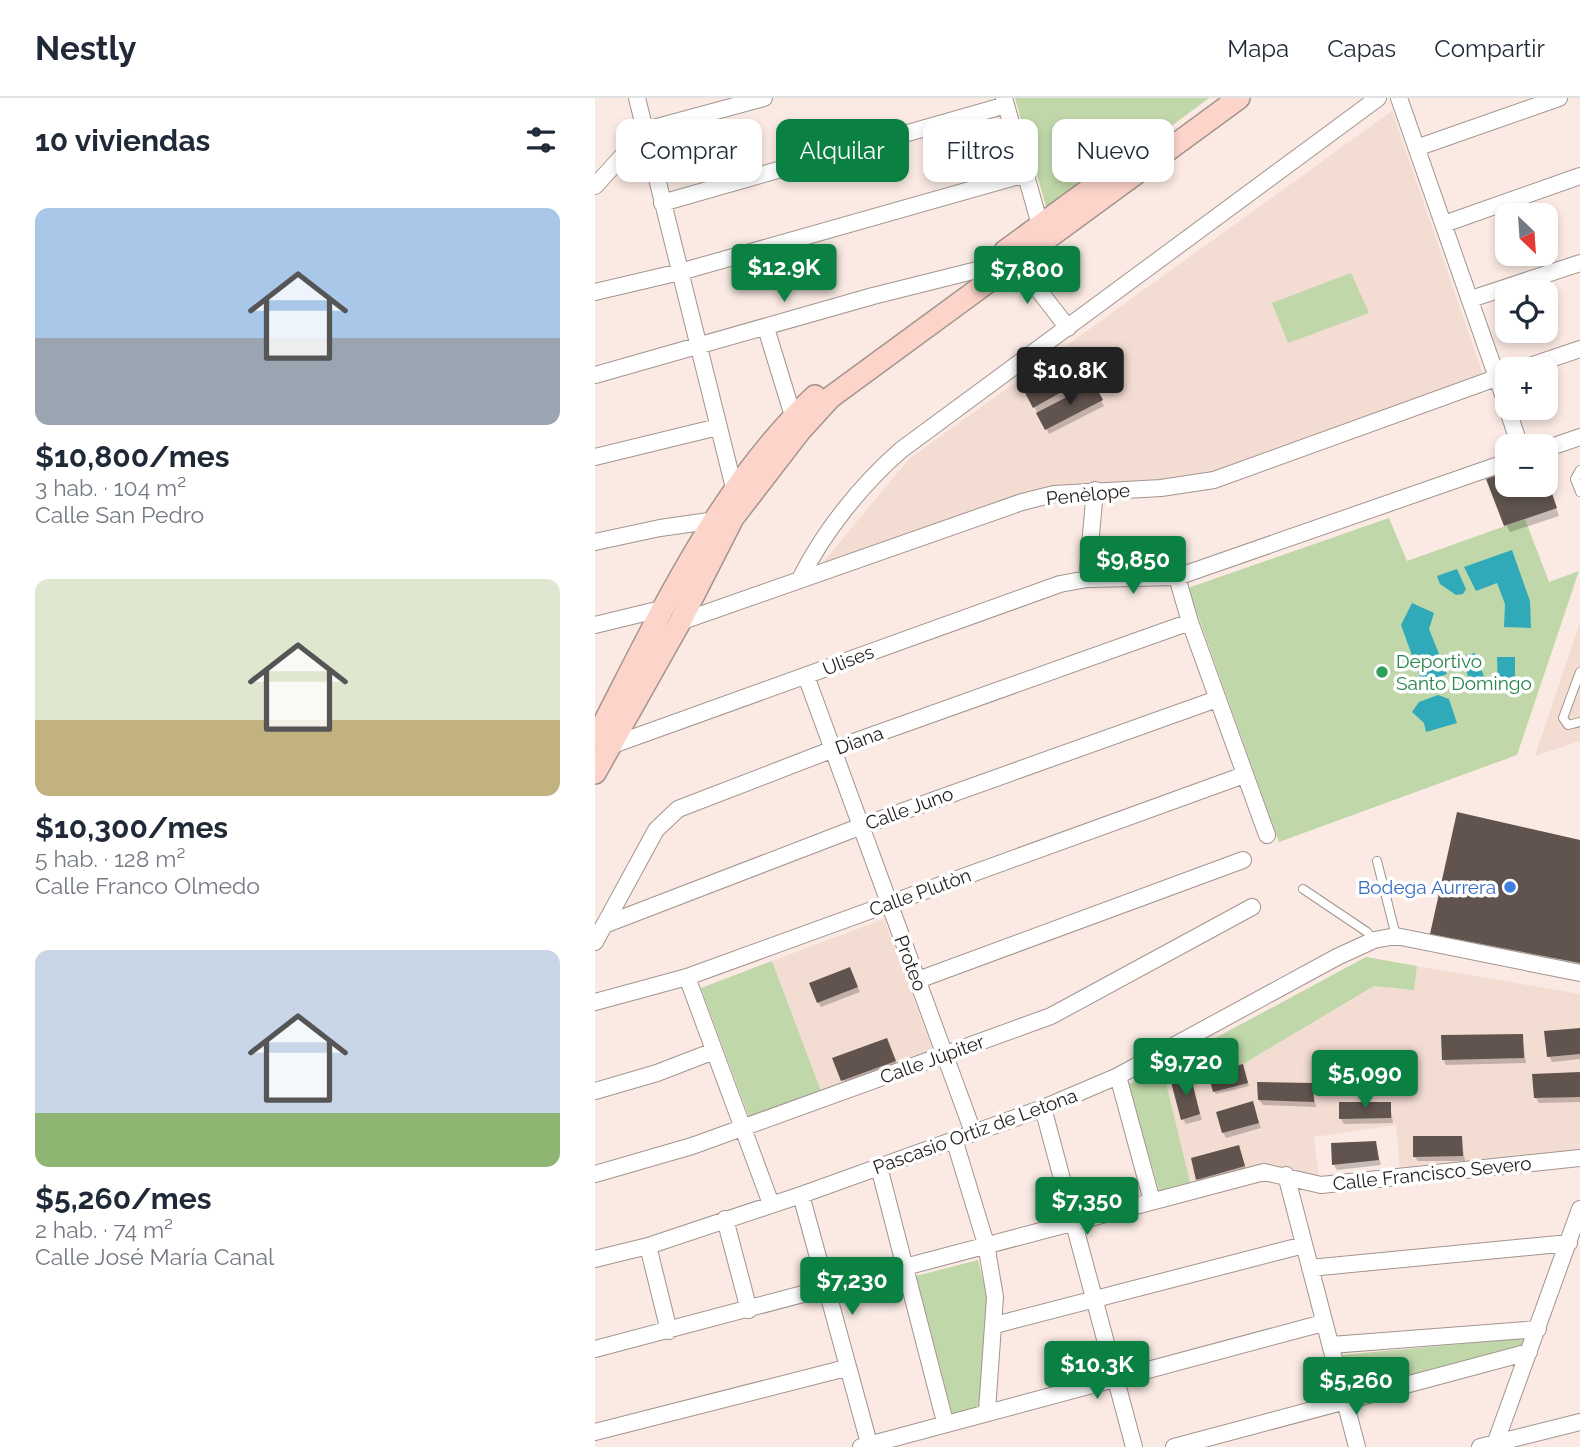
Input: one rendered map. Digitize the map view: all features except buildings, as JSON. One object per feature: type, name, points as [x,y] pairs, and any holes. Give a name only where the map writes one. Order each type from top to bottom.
[{"type":"street","points":[[637,98],[643,119]]},
{"type":"street","points":[[687,119],[764,98]]},
{"type":"street","points":[[595,773],[603,743],[731,509],[793,416],[836,377],[1216,98]]},
{"type":"street","points":[[595,542],[731,509],[831,397],[1239,98]]},
{"type":"street","points":[[800,579],[822,540],[885,464],[1378,98]]},
{"type":"street","points":[[1399,98],[1495,359]]},
{"type":"street","points":[[1419,147],[1559,98]]},
{"type":"street","points":[[661,203],[1005,102],[1010,119]]},
{"type":"street","points":[[595,186],[616,163]]},
{"type":"street","points":[[1444,224],[1580,176]]},
{"type":"street","points":[[657,182],[718,427],[731,509]]},
{"type":"street","points":[[595,292],[680,272],[998,182]]},
{"type":"street","points":[[1028,182],[1040,225]]},
{"type":"street","points":[[1016,261],[1068,328]]},
{"type":"street","points":[[1471,299],[1580,263]]},
{"type":"street","points":[[595,375],[873,296],[981,270]]},
{"type":"street","points":[[766,328],[793,416]]},
{"type":"street","points":[[1556,357],[1580,349]]},
{"type":"street","name":"Penèlope","points":[[595,625],[727,608],[800,579],[1022,502],[1054,494],[1161,488],[1214,480],[1495,379]]},
{"type":"street","points":[[595,457],[718,427]]},
{"type":"street","points":[[1558,445],[1580,437]]},
{"type":"street","name":"Ulises","points":[[603,743],[806,676],[1040,591],[1087,579],[1177,577],[1495,467]]},
{"type":"street","points":[[1087,579],[1095,491]]},
{"type":"street","points":[[1177,577],[1190,622],[1267,835]]},
{"type":"street","points":[[603,743],[603,710],[673,615]]},
{"type":"street","name":"Diana","points":[[595,942],[656,830],[678,809],[831,750],[1190,622]]},
{"type":"street","name":"Proteo","points":[[806,676],[859,827],[973,1132]]},
{"type":"street","name":"Calle Juno","points":[[604,925],[859,827],[1217,699]]},
{"type":"street","name":"Calle Plutòn","points":[[595,1002],[687,977],[1244,775]]},
{"type":"street","points":[[918,980],[1243,860]]},
{"type":"street","name":"Calle Júpiter","points":[[595,1174],[657,1158],[1051,1016],[1252,907]]},
{"type":"street","name":"Pascasio Ortiz de Letona","points":[[595,1258],[647,1246],[801,1195],[1043,1108],[1118,1076],[1337,957],[1374,940],[1397,936],[1580,974]]},
{"type":"street","points":[[687,977],[771,1205]]},
{"type":"street","points":[[595,1091],[636,1080],[714,1051]]},
{"type":"street","points":[[1118,1076],[1152,1201]]},
{"type":"street","points":[[1043,1108],[1134,1447]]},
{"type":"street","points":[[954,1139],[986,1244],[995,1297],[988,1411]]},
{"type":"street","name":"Calle Francisco Severo","points":[[595,1349],[1264,1172],[1321,1185],[1580,1158]]},
{"type":"street","points":[[879,1167],[945,1422]]},
{"type":"street","points":[[1286,1175],[1357,1447]]},
{"type":"street","points":[[801,1195],[866,1446],[945,1422],[1323,1323]]},
{"type":"street","points":[[1490,1446],[1538,1329],[1580,1209]]},
{"type":"street","points":[[725,1219],[749,1310]]},
{"type":"street","points":[[1310,1268],[1569,1243]]},
{"type":"street","points":[[995,1325],[1304,1245]]},
{"type":"street","points":[[647,1246],[670,1331]]},
{"type":"street","points":[[1331,1345],[1538,1329]]},
{"type":"street","points":[[1174,1447],[1529,1352]]},
{"type":"street","points":[[595,1432],[846,1368]]},
{"type":"street","points":[[1490,1446],[1580,1422]]},
{"type":"lane","points":[[1580,470],[1575,479],[1580,492]]},
{"type":"lane","points":[[1580,672],[1563,718],[1568,725],[1580,722]]},
{"type":"lane","points":[[1377,861],[1397,936]]},
{"type":"lane","points":[[1303,889],[1367,932],[1374,940]]},
{"type":"shaded area","points":[[1392,111],[1485,380],[1204,478],[1014,500],[820,566],[909,459]]},
{"type":"shaded area","points":[[1580,622],[1580,741],[1535,756]]},
{"type":"shaded area","points":[[884,919],[933,1051],[821,1091],[772,961]]},
{"type":"shaded area","points":[[1417,966],[1580,994],[1580,1152],[1400,1169],[1396,1125],[1314,1137],[1319,1179],[1271,1165],[1191,1186],[1166,1083],[1243,1064],[1374,986],[1413,989]]},
{"type":"green space","points":[[1015,98],[1209,98],[1174,124],[1174,119],[1052,119],[1052,182],[1096,182],[1057,211],[1048,213],[1038,178],[1038,119],[1021,119]]},
{"type":"green space","points":[[1351,273],[1369,313],[1288,343],[1272,303]]},
{"type":"green space","name":"Deportivo Santo Domingo","points":[[1389,518],[1407,561],[1525,519],[1549,582],[1579,571],[1517,755],[1279,842],[1188,588]]},
{"type":"green space","points":[[1366,957],[1417,966],[1414,990],[1374,986],[1243,1064],[1166,1083],[1191,1186],[1160,1194],[1128,1085]]},
{"type":"green space","points":[[772,961],[821,1091],[749,1117],[701,988]]},
{"type":"green space","points":[[978,1260],[990,1309],[980,1409],[953,1417],[916,1276]]},
{"type":"green space","points":[[1525,1338],[1521,1350],[1353,1392],[1342,1355]]},
{"type":"water","points":[[1512,550],[1530,601],[1531,628],[1504,627],[1505,604],[1497,583],[1476,591],[1464,567]]},
{"type":"water","points":[[1457,569],[1466,589],[1463,594],[1456,595],[1440,584],[1437,576]]},
{"type":"water","points":[[1412,603],[1434,613],[1429,629],[1447,674],[1422,683],[1401,625]]},
{"type":"water","points":[[1475,653],[1488,687],[1474,692],[1461,657]]},
{"type":"water","points":[[1497,657],[1515,657],[1515,686],[1498,687]]},
{"type":"water","points":[[1438,695],[1449,699],[1457,723],[1426,732],[1424,723],[1412,712],[1419,702]]},
{"type":"place","name":"Deportivo Santo Domingo","points":[[1382,672]]},
{"type":"place","name":"Bodega Aurrera","points":[[1510,887]]}]
